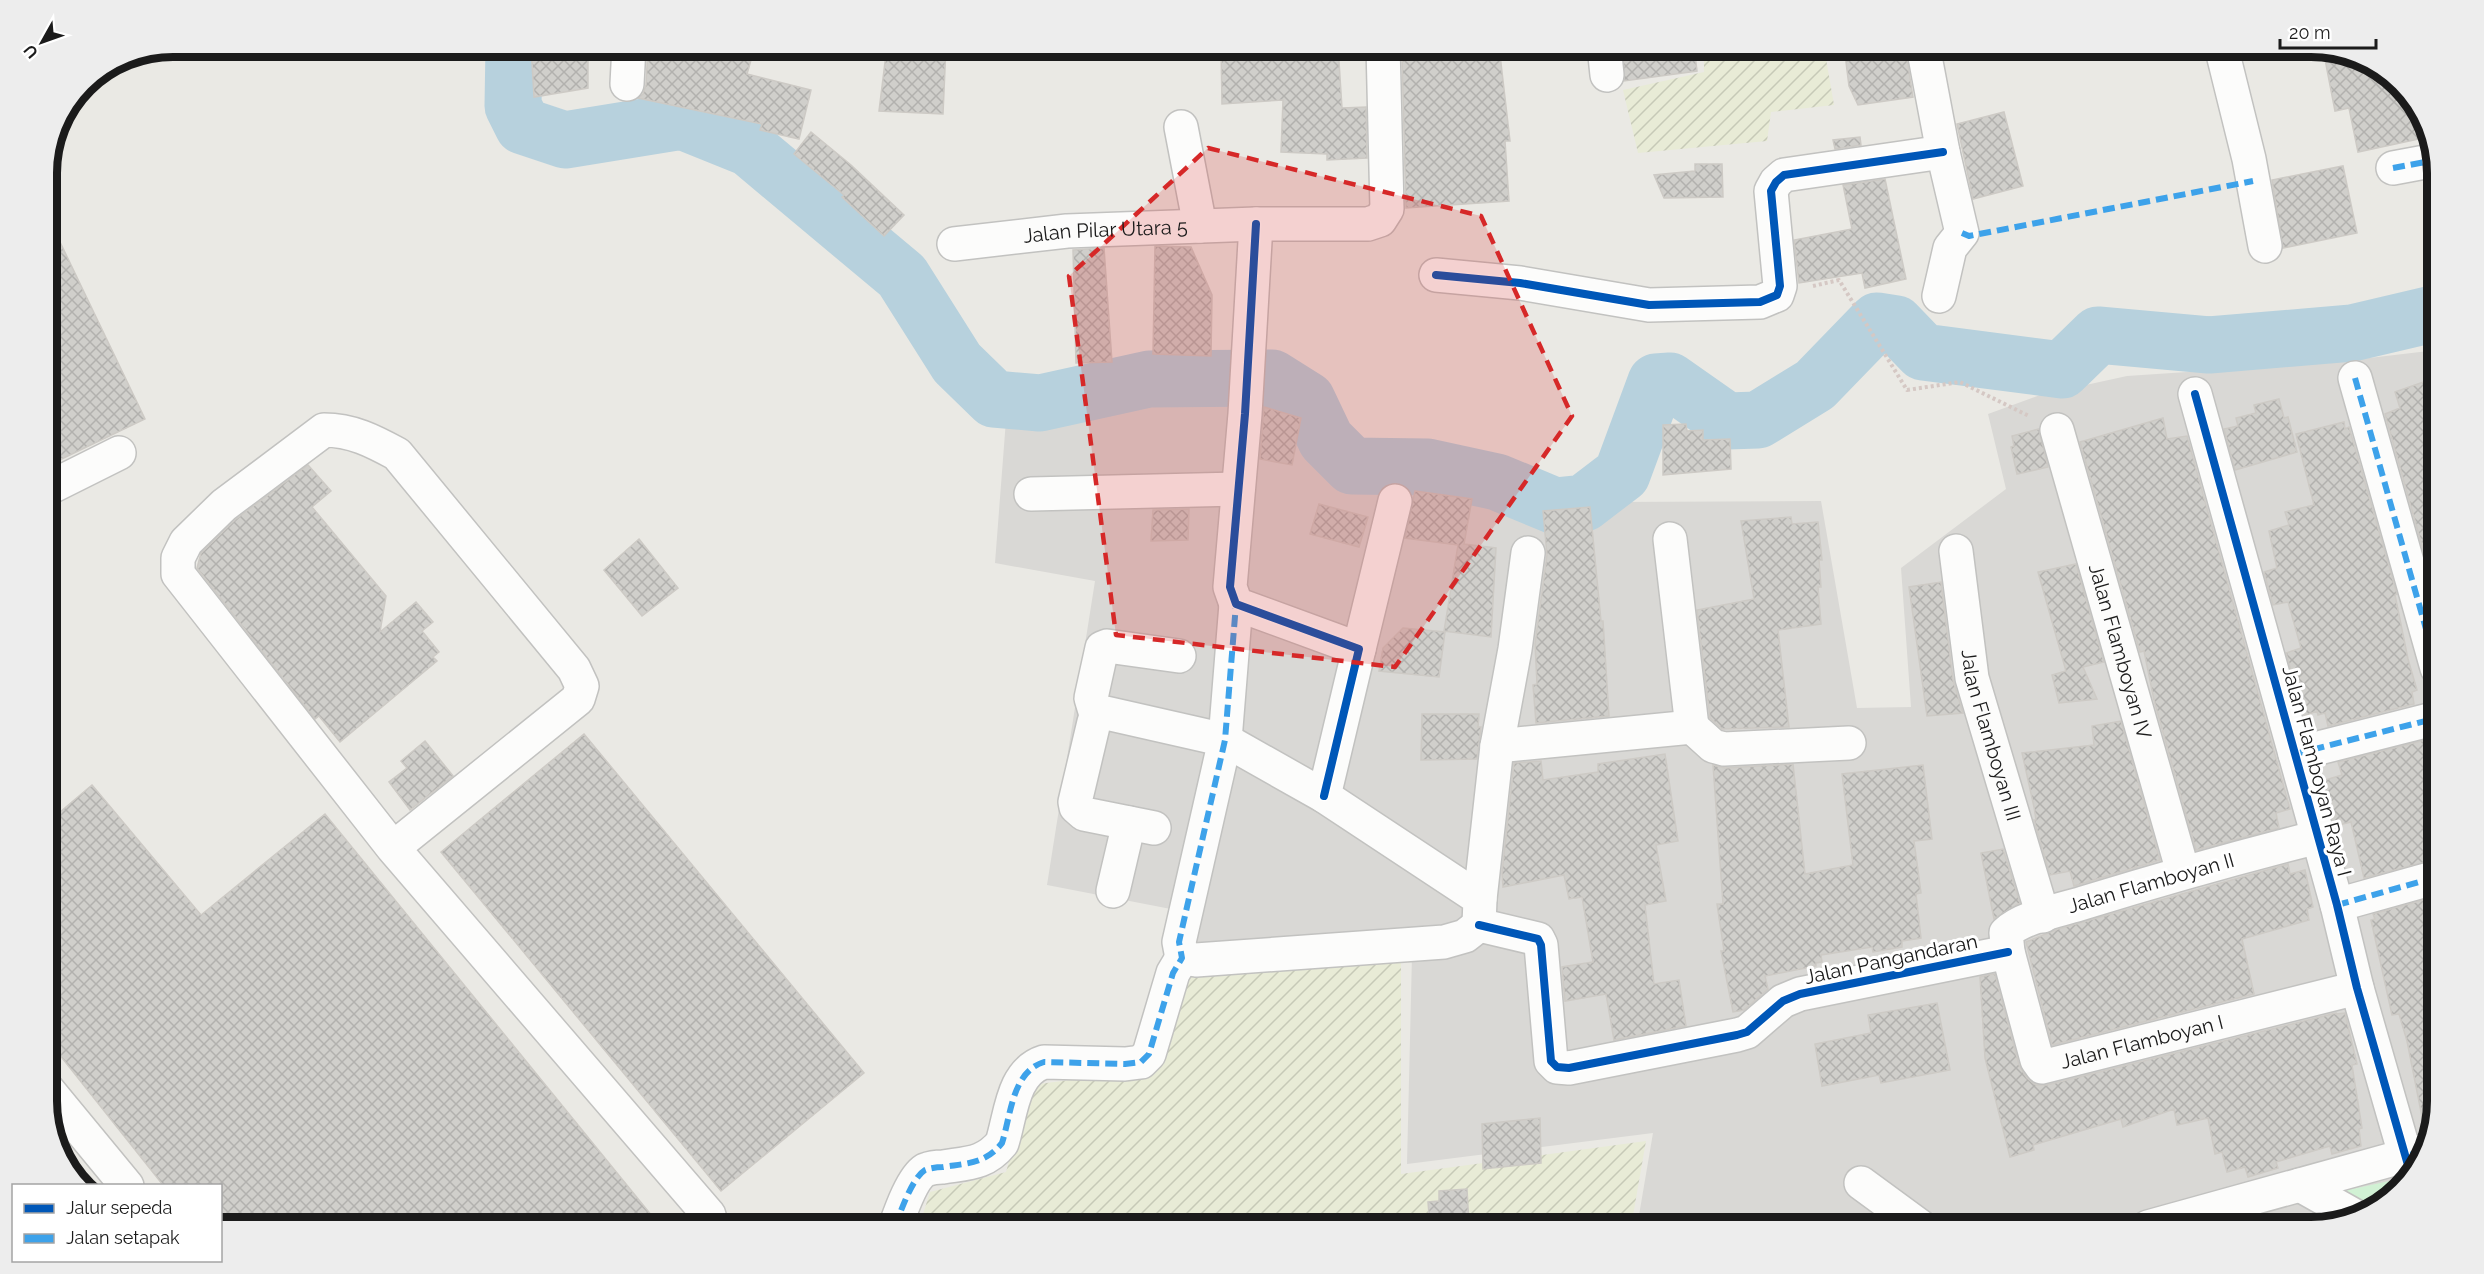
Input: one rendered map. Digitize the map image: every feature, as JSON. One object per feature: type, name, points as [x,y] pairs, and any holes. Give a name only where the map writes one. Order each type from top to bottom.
[{"type":"street","points":[[627,84],[628,57]]},
{"type":"street","name":"Jalan Pilar Utara 5","points":[[954,244],[1067,231],[1256,224],[1368,224],[1380,220],[1387,209],[1383,57]]},
{"type":"street","points":[[1925,57],[1943,152],[1962,233],[1950,248],[1939,296]]},
{"type":"street","points":[[2223,57],[2249,159],[2265,246]]},
{"type":"street","points":[[1181,127],[1200,226]]},
{"type":"street","points":[[1436,275],[1520,284],[1649,305],[1760,302],[1777,295],[1781,277],[1771,191],[1776,182],[1784,176],[1943,152]]},
{"type":"street","points":[[2393,168],[2427,162]]},
{"type":"street","points":[[899,1217],[904,1203],[924,1171],[989,1157],[995,1151],[1002,1143],[1019,1083],[1032,1066],[1044,1062],[1125,1064],[1141,1062],[1149,1054],[1173,973],[1182,957],[1179,942],[1225,740],[1236,604],[1230,587],[1245,409],[1256,224]]},
{"type":"street","points":[[2355,378],[2427,633]]},
{"type":"street","name":"Jalan Flamboyan Raya I","points":[[2195,394],[2358,988],[2413,1156]]},
{"type":"street","points":[[393,848],[578,699],[582,686],[574,669],[397,454],[368,438],[343,430],[324,430],[224,505],[186,542],[178,558],[178,574],[393,848],[709,1217]]},
{"type":"street","name":"Jalan Flamboyan IV","points":[[2057,430],[2183,872]]},
{"type":"street","points":[[57,484],[119,453]]},
{"type":"street","points":[[1031,494],[1238,489]]},
{"type":"street","points":[[1324,796],[1395,501]]},
{"type":"street","points":[[1670,539],[1692,727],[1713,747],[1724,749],[1849,743]]},
{"type":"street","name":"Jalan Flamboyan III","points":[[1956,551],[1972,678],[2043,916]]},
{"type":"street","points":[[1182,957],[1197,960],[1456,940],[1479,912],[1497,747],[1515,650],[1528,553]]},
{"type":"street","points":[[1236,604],[1359,649]]},
{"type":"street","points":[[1113,891],[1141,825],[1084,814],[1076,807],[1075,802],[1097,718],[1091,698],[1102,648],[1107,646],[1179,656]]},
{"type":"street","points":[[1097,718],[1106,714],[1225,740],[1324,796],[1479,912]]},
{"type":"street","points":[[2295,754],[2427,721]]},
{"type":"street","points":[[1497,747],[1692,727]]},
{"type":"street","name":"Jalan Flamboyan II","points":[[2008,952],[2006,933],[2012,927],[2183,872],[2318,837]]},
{"type":"street","points":[[2337,905],[2427,880]]},
{"type":"street","name":"Jalan Pangandaran","points":[[1479,912],[1538,939],[1541,945],[1551,1061],[1557,1067],[1569,1068],[1747,1032],[1783,1001],[1800,994],[2008,952]]},
{"type":"street","name":"Jalan Flamboyan I","points":[[2008,952],[2037,1060],[2042,1067],[2358,988]]},
{"type":"street","points":[[57,1101],[126,1184]]},
{"type":"street","points":[[2184,1217],[2300,1185],[2409,1161]]},
{"type":"street","points":[[1861,1183],[1907,1217]]},
{"type":"street","points":[[2300,1185],[2346,1211]]},
{"type":"path","points":[[1777,295],[1839,280],[1907,390],[1960,382],[2057,430]]},
{"type":"highlighted area","points":[[1208,148],[1481,216],[1572,416],[1395,667],[1116,635],[1069,276]]},
{"type":"shaded area","points":[[2427,351],[2427,1109],[2421,1138],[2407,1165],[2382,1193],[2355,1208],[2341,1213],[2311,1217],[1639,1217],[1653,1133],[1407,1164],[1412,955],[1159,971],[1176,910],[1047,885],[1095,581],[995,563],[1006,420],[1119,393],[1263,394],[1302,413],[1316,464],[1614,502],[1821,501],[1857,708],[1911,707],[1901,568],[2006,489],[1988,414],[2040,395],[2127,376],[2335,362]]},
{"type":"green space","points":[[1704,57],[1826,57],[1834,105],[1771,112],[1767,141],[1638,153],[1623,90],[1704,72]]},
{"type":"green space","points":[[1401,953],[1401,1174],[1646,1141],[1633,1217],[922,1217],[930,1192],[1006,1172],[1031,1085],[1124,1073],[1191,968]]},
{"type":"green space","points":[[2394,1181],[2382,1193],[2361,1205],[2338,1192]]},
{"type":"building","points":[[532,57],[588,57],[588,88],[534,97]]},
{"type":"building","points":[[647,57],[752,57],[747,74],[811,90],[799,139],[760,130],[762,124],[638,98],[643,94],[646,85]]},
{"type":"building","points":[[886,57],[946,57],[943,114],[879,111]]},
{"type":"building","points":[[1221,57],[1339,57],[1342,108],[1366,107],[1367,158],[1327,160],[1327,154],[1281,152],[1283,100],[1222,104]]},
{"type":"building","points":[[1402,57],[1500,57],[1510,141],[1505,141],[1509,201],[1406,208]]},
{"type":"building","points":[[1623,57],[1695,57],[1697,71],[1624,81]]},
{"type":"building","points":[[1845,57],[1907,57],[1913,97],[1858,105],[1849,86]]},
{"type":"building","points":[[2325,58],[2362,69],[2387,86],[2398,97],[2415,122],[2419,139],[2358,152],[2349,108],[2335,111]]},
{"type":"building","points":[[2004,112],[2023,186],[1973,199],[1957,124]]},
{"type":"building","points":[[811,132],[851,165],[904,215],[884,236],[842,197],[844,195],[794,154]]},
{"type":"building","points":[[1860,137],[1861,145],[1835,149],[1833,140]]},
{"type":"building","points":[[1695,164],[1722,164],[1723,197],[1664,198],[1654,175],[1695,171]]},
{"type":"building","points":[[2343,166],[2357,233],[2283,248],[2272,180]]},
{"type":"building","points":[[1885,179],[1906,279],[1865,288],[1862,273],[1799,283],[1794,240],[1852,229],[1843,185]]},
{"type":"building","points":[[57,236],[145,419],[57,461]]},
{"type":"building","points":[[1155,246],[1191,247],[1212,295],[1211,356],[1153,354]]},
{"type":"building","points":[[1104,248],[1112,362],[1076,363],[1073,250]]},
{"type":"building","points":[[2427,381],[2427,564],[2385,414],[2400,408],[2395,392]]},
{"type":"building","points":[[2279,399],[2284,418],[2288,417],[2297,452],[2235,470],[2224,429],[2238,426],[2236,418],[2256,413],[2254,405]]},
{"type":"building","points":[[1264,407],[1301,418],[1292,465],[1260,459]]},
{"type":"building","points":[[2163,418],[2167,439],[2187,436],[2290,809],[2276,813],[2279,828],[2196,850],[2154,700],[2144,651],[2140,652],[2080,442]]},
{"type":"building","points":[[2344,422],[2345,429],[2349,427],[2397,594],[2395,595],[2408,659],[2417,690],[2412,692],[2414,704],[2328,726],[2325,713],[2318,715],[2317,711],[2304,716],[2286,653],[2301,648],[2288,602],[2273,605],[2264,572],[2277,568],[2269,531],[2289,525],[2285,512],[2314,505],[2296,434]]},
{"type":"building","points":[[1686,424],[1687,431],[1703,430],[1703,440],[1730,439],[1731,469],[1663,475],[1663,425]]},
{"type":"building","points":[[2039,429],[2048,467],[2017,474],[2011,447],[2014,446],[2012,436]]},
{"type":"building","points":[[308,465],[331,491],[312,507],[386,596],[380,632],[416,602],[433,622],[422,631],[439,652],[433,657],[437,661],[340,742],[319,716],[315,719],[197,568],[201,553],[236,519]]},
{"type":"building","points":[[1415,491],[1472,499],[1464,544],[1496,548],[1491,637],[1444,631],[1458,545],[1405,538]]},
{"type":"building","points":[[1319,504],[1368,517],[1359,547],[1310,534]]},
{"type":"building","points":[[1590,507],[1601,621],[1603,621],[1609,716],[1536,723],[1533,685],[1537,684],[1535,644],[1547,555],[1543,511]]},
{"type":"building","points":[[1189,509],[1188,540],[1151,541],[1153,510]]},
{"type":"building","points":[[1791,517],[1792,524],[1818,522],[1822,560],[1819,560],[1821,587],[1818,587],[1821,624],[1778,630],[1789,727],[1722,729],[1710,718],[1697,610],[1754,599],[1741,521]]},
{"type":"building","points":[[639,539],[678,588],[642,616],[604,570]]},
{"type":"building","points":[[2076,564],[2104,662],[2083,667],[2097,699],[2059,703],[2052,675],[2066,671],[2038,572]]},
{"type":"building","points":[[1941,582],[1953,680],[1963,713],[1927,716],[1909,587]]},
{"type":"building","points":[[1403,628],[1445,632],[1439,677],[1379,671],[1383,648]]},
{"type":"building","points":[[1422,714],[1479,714],[1478,727],[1481,727],[1477,759],[1421,760]]},
{"type":"building","points":[[2121,721],[2160,860],[2074,886],[2070,871],[2050,875],[2034,820],[2036,820],[2034,807],[2022,753],[2094,745],[2092,726]]},
{"type":"building","points":[[584,734],[864,1073],[721,1191],[441,852]]},
{"type":"building","points":[[2427,740],[2427,862],[2364,878],[2351,822],[2334,826],[2322,781],[2342,775],[2338,762]]},
{"type":"building","points":[[425,741],[453,776],[410,810],[389,782],[407,768],[401,761]]},
{"type":"building","points":[[1665,754],[1678,841],[1656,845],[1666,901],[1645,905],[1654,984],[1679,980],[1686,1026],[1614,1040],[1606,994],[1565,1001],[1562,967],[1593,962],[1582,897],[1569,899],[1564,875],[1503,887],[1502,873],[1514,763],[1541,761],[1543,780],[1598,772],[1598,764]]},
{"type":"building","points":[[1793,764],[1805,874],[1853,865],[1842,774],[1923,765],[1932,839],[1914,841],[1921,893],[1916,894],[1921,938],[1902,941],[1902,947],[1873,952],[1872,947],[1821,955],[1822,962],[1816,963],[1816,966],[1765,976],[1768,989],[1744,1010],[1733,1012],[1721,951],[1724,951],[1717,904],[1723,904],[1713,765],[1725,768]]},
{"type":"building","points":[[92,785],[201,915],[325,814],[653,1217],[222,1217],[222,1184],[162,1184],[57,1052],[57,815]]},
{"type":"building","points":[[2003,849],[2020,903],[1994,919],[1981,853]]},
{"type":"building","points":[[2288,864],[2290,874],[2305,870],[2313,907],[2307,909],[2309,920],[2242,939],[2254,994],[2052,1045],[2026,942],[2058,929]]},
{"type":"building","points":[[2427,899],[2427,1109],[2424,1127],[2407,1041],[2399,1014],[2392,1015],[2371,920],[2375,919],[2373,914]]},
{"type":"building","points":[[1995,974],[2019,1065],[2027,1078],[2036,1085],[2047,1085],[2336,1013],[2345,1013],[2357,1064],[2352,1065],[2362,1128],[2359,1129],[2361,1146],[2332,1154],[2330,1146],[2276,1162],[2278,1168],[2248,1177],[2245,1167],[2227,1172],[2222,1152],[2215,1154],[2208,1118],[2177,1125],[2174,1109],[2123,1127],[2121,1119],[2033,1145],[2034,1150],[2010,1157],[1985,1058],[1980,977]]},
{"type":"building","points":[[1937,1003],[1950,1070],[1881,1083],[1879,1075],[1822,1086],[1815,1044],[1871,1033],[1868,1015]]},
{"type":"building","points":[[1540,1118],[1541,1163],[1483,1169],[1482,1124]]},
{"type":"building","points":[[1467,1189],[1469,1217],[1429,1217],[1428,1202],[1439,1201],[1439,1191]]},
{"type":"waterway","points":[[514,57],[513,106],[523,126],[565,140],[682,121],[749,148],[902,276],[957,363],[994,399],[1040,403],[1149,379],[1272,378],[1307,400],[1326,440],[1352,466],[1428,467],[1497,482],[1555,506],[1584,503],[1622,474],[1656,382],[1670,381],[1727,421],[1758,420],[1815,385],[1877,321],[1896,324],[1923,352],[2062,370],[2098,335],[2209,345],[2352,333],[2427,315]]},
{"type":"marked path","points":[[2393,168],[2427,162]]},
{"type":"marked path","points":[[1962,233],[1969,236],[2253,181]]},
{"type":"marked path","points":[[2355,378],[2427,633]]},
{"type":"marked path","points":[[899,1217],[911,1188],[925,1170],[975,1161],[996,1150],[1002,1143],[1014,1096],[1025,1075],[1033,1067],[1044,1062],[1125,1064],[1141,1062],[1149,1054],[1173,973],[1182,958],[1179,942],[1225,740],[1236,604]]},
{"type":"marked path","points":[[2295,754],[2427,721]]},
{"type":"marked path","points":[[2337,905],[2427,880]]},
{"type":"marked path","points":[[2406,1156],[2414,1154]]},
{"type":"cycle path","points":[[1436,275],[1520,283],[1649,305],[1760,302],[1777,295],[1780,286],[1771,191],[1784,175],[1943,152]]},
{"type":"cycle path","points":[[1256,224],[1245,414],[1230,587],[1236,604],[1359,649],[1324,796]]},
{"type":"cycle path","points":[[2195,394],[2337,905],[2357,988],[2408,1164]]},
{"type":"cycle path","points":[[1479,925],[1538,939],[1541,945],[1551,1061],[1557,1067],[1569,1068],[1747,1032],[1783,1001],[1800,994],[2008,952]]}]
